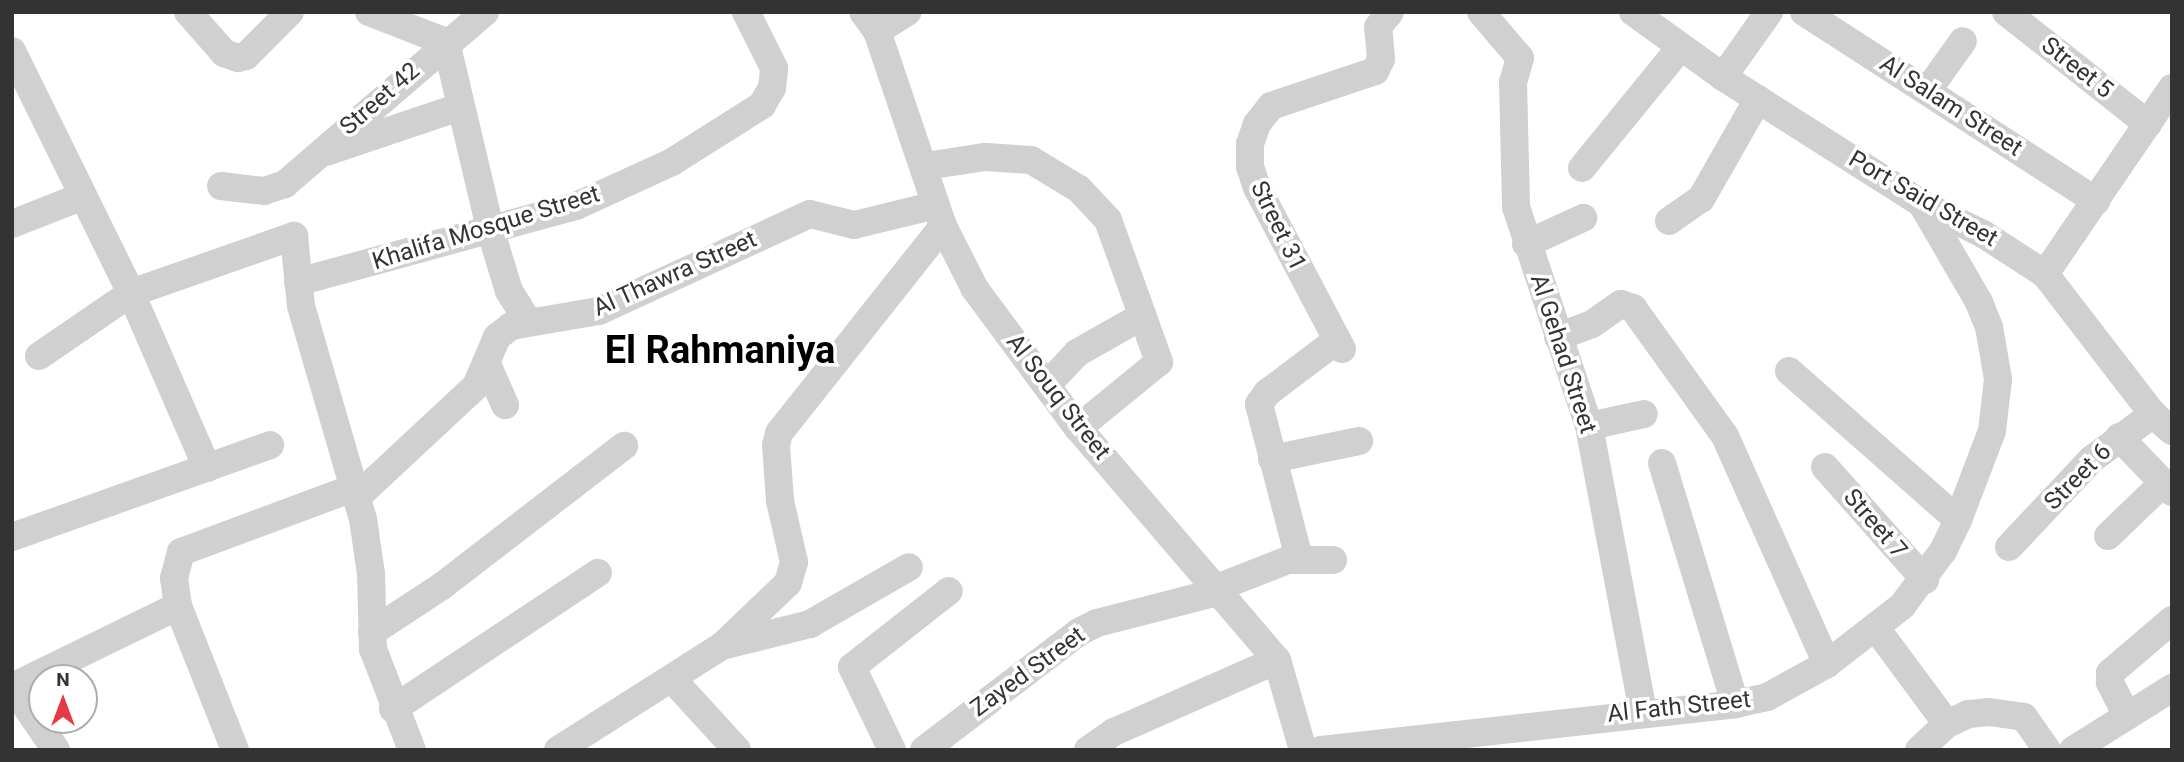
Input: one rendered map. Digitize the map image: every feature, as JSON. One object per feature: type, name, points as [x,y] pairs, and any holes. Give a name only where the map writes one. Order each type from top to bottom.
[{"type":"street","points":[[188,12],[224,53],[232,58],[246,57],[290,12]]},
{"type":"street","points":[[369,12],[446,42],[491,232],[509,291],[528,322]]},
{"type":"street","name":"Street 42","points":[[221,187],[264,191],[285,184],[446,42],[485,12]]},
{"type":"street","name":"Khalifa Mosque Street","points":[[298,282],[491,232],[626,184],[673,162],[762,105],[772,88],[774,68],[746,12]]},
{"type":"street","points":[[870,21],[908,12]]},
{"type":"street","name":"Street 31","points":[[1272,459],[1258,411],[1262,398],[1339,345],[1257,188],[1250,167],[1250,145],[1257,124],[1271,106],[1375,71],[1381,59],[1378,27],[1390,12]]},
{"type":"street","name":"Al Gehad Street","points":[[1481,12],[1520,58],[1513,82],[1516,124],[1512,168],[1516,207],[1526,244],[1589,426],[1643,711]]},
{"type":"street","name":"Port Said Street","points":[[1633,12],[1679,48],[1922,204],[1983,234],[2045,274],[2163,422]]},
{"type":"street","points":[[1723,77],[1769,12]]},
{"type":"street","name":"Al Salam Street","points":[[1804,12],[1849,23],[1928,90],[2096,201]]},
{"type":"street","name":"Street 5","points":[[2015,15],[2148,124]]},
{"type":"street","name":"Al Souq Street","points":[[870,21],[926,166],[939,216],[975,289],[1078,428],[1221,589],[1277,660],[1303,750]]},
{"type":"street","points":[[1928,90],[1963,41]]},
{"type":"street","points":[[1581,168],[1679,48]]},
{"type":"street","points":[[12,51],[131,293],[207,468]]},
{"type":"street","points":[[2045,274],[2172,88]]},
{"type":"street","points":[[1669,221],[1701,200],[1758,99]]},
{"type":"street","name":"Street 42","points":[[314,156],[460,107]]},
{"type":"street","points":[[926,166],[1012,157],[1050,167],[1094,202],[1108,220],[1158,365],[1078,428]]},
{"type":"street","points":[[12,224],[83,195]]},
{"type":"street","name":"Al Fath Street","points":[[1321,750],[1506,738],[1643,711],[1735,704],[1767,697],[1826,664],[1876,628],[1925,580],[1958,520],[1992,431],[1998,379],[1995,352],[1979,302],[1922,204]]},
{"type":"street","name":"Al Thawra Street","points":[[357,492],[476,386],[497,337],[511,326],[599,311],[810,214],[854,225],[939,216]]},
{"type":"street","points":[[558,750],[722,646],[788,583],[794,562],[780,501],[776,444],[779,433],[939,216]]},
{"type":"street","points":[[1526,244],[1583,218]]},
{"type":"street","points":[[39,356],[131,293],[294,236],[298,282],[326,396],[357,492],[371,574],[372,632],[406,748]]},
{"type":"street","points":[[1558,337],[1592,324],[1621,304],[1633,308],[1725,436],[1826,664]]},
{"type":"street","points":[[1046,385],[1077,353],[1142,316]]},
{"type":"street","points":[[487,364],[505,405]]},
{"type":"street","points":[[1789,371],[1958,520]]},
{"type":"street","points":[[1589,426],[1644,414]]},
{"type":"street","name":"Street 6","points":[[2009,547],[2092,459],[2119,438],[2163,422]]},
{"type":"street","points":[[2108,536],[2167,488],[2119,438]]},
{"type":"street","points":[[1333,560],[1299,558],[1272,459],[1360,441]]},
{"type":"street","points":[[12,537],[270,445]]},
{"type":"street","points":[[372,632],[442,586],[624,446]]},
{"type":"street","points":[[1662,463],[1735,704]]},
{"type":"street","name":"Street 7","points":[[1825,467],[1925,580]]},
{"type":"street","points":[[235,750],[178,606],[174,578],[181,552],[357,492]]},
{"type":"street","name":"Zayed Street","points":[[924,750],[1079,632],[1097,623],[1221,589],[1299,558]]},
{"type":"street","points":[[722,646],[810,624],[909,567]]},
{"type":"street","points":[[393,709],[598,573]]},
{"type":"street","points":[[892,750],[852,667],[948,591]]},
{"type":"street","points":[[56,750],[13,687],[178,606]]},
{"type":"street","points":[[2127,716],[2110,682],[2110,673],[2172,620]]},
{"type":"street","points":[[1876,628],[1947,724]]},
{"type":"street","points":[[1088,750],[1101,738],[1277,660]]},
{"type":"street","points":[[672,679],[737,750]]},
{"type":"street","points":[[2073,750],[2172,688]]},
{"type":"street","points":[[1919,750],[1947,724],[1968,714],[2006,712],[2024,718],[2048,750]]},
{"type":"district","name":"El Rahmaniya","points":[[720,351]]}]
